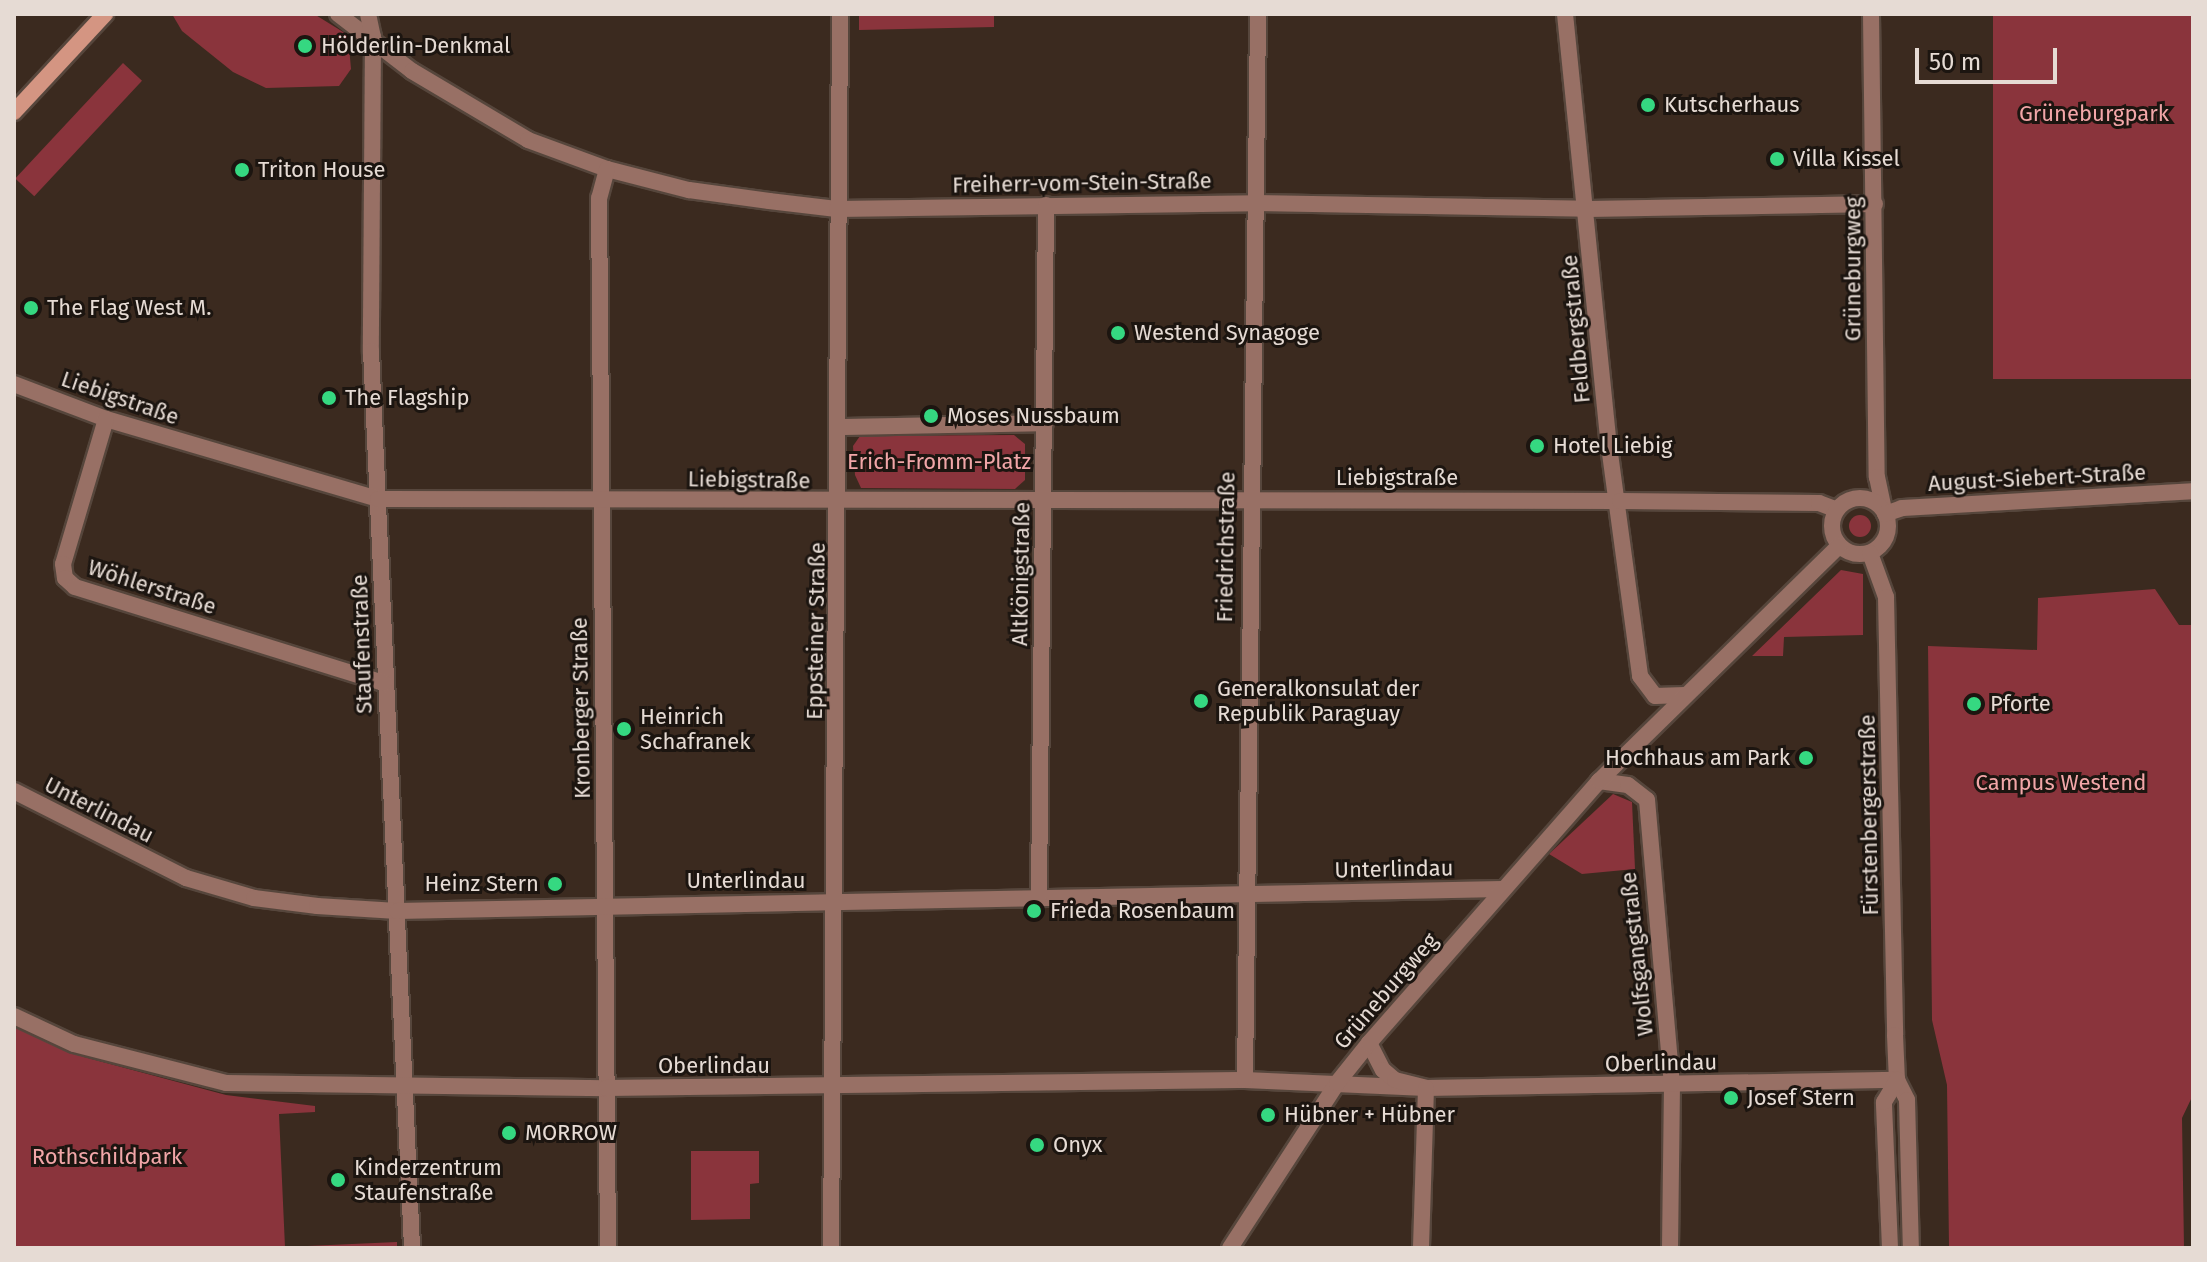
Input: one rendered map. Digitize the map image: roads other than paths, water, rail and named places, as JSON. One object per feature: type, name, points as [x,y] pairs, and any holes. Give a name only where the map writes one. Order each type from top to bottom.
[{"type":"main road","points":[[14,112],[105,14]]},
{"type":"street","name":"Freiherr-vom-Stein-Straße","points":[[338,14],[373,37],[412,71],[528,140],[607,169],[689,190],[837,209],[1256,203],[1588,209],[1875,204]]},
{"type":"street","name":"Staufenstraße","points":[[368,14],[373,37],[371,351],[412,1248]]},
{"type":"street","name":"Eppsteiner Straße","points":[[831,1248],[840,503],[837,209],[840,14]]},
{"type":"street","name":"Friedrichstraße","points":[[1245,1080],[1248,499],[1258,14]]},
{"type":"street","name":"Feldbergstraße","points":[[1565,14],[1588,209],[1608,436],[1620,501],[1640,676],[1655,696],[1686,695]]},
{"type":"street","name":"Grüneburgweg","points":[[1871,14],[1877,477],[1885,512]]},
{"type":"street","name":"Kronberger Straße","points":[[607,169],[599,198],[608,1248]]},
{"type":"street","name":"Altkönigstraße","points":[[1039,896],[1046,205]]},
{"type":"street","name":"Liebigstraße","points":[[14,384],[106,419],[378,499],[840,503],[1248,499],[1620,501],[1819,503],[1837,510]]},
{"type":"street","name":"Wöhlerstraße","points":[[106,419],[63,564],[65,578],[75,587],[384,683]]},
{"type":"street","points":[[839,427],[1045,423]]},
{"type":"street","points":[[1861,497],[1877,477]]},
{"type":"street","name":"August-Siebert-Straße","points":[[1885,512],[1902,508],[2193,491]]},
{"type":"street","points":[[1861,497],[1885,512],[1889,530],[1870,553],[1848,553],[1839,546],[1831,522],[1837,510],[1850,498],[1861,497]]},
{"type":"street","name":"Grüneburgweg","points":[[1230,1248],[1337,1083],[1502,889],[1599,781],[1839,546]]},
{"type":"street","name":"Fürstenbergerstraße","points":[[1870,553],[1886,597],[1897,1080],[1907,1100],[1911,1248]]},
{"type":"street","name":"Wolfsgangstraße","points":[[1599,781],[1628,785],[1647,800],[1672,1085],[1670,1248]]},
{"type":"street","name":"Unterlindau","points":[[14,791],[186,878],[254,898],[397,911],[607,904],[1502,889]]},
{"type":"street","name":"Oberlindau","points":[[14,1016],[74,1044],[226,1083],[606,1088],[1245,1080],[1426,1088],[1897,1080]]},
{"type":"street","name":"Oberlindau","points":[[1369,1043],[1383,1070],[1395,1080],[1426,1088]]},
{"type":"street","name":"Fürstenbergerstraße","points":[[1890,1248],[1884,1102],[1897,1080]]},
{"type":"street","points":[[1421,1248],[1426,1088]]},
{"type":"place","name":"Hölderlin-Denkmal","points":[[305,46]]},
{"type":"place","name":"Kutscherhaus","points":[[1648,105]]},
{"type":"place","name":"Villa Kissel","points":[[1777,159]]},
{"type":"place","name":"Triton House","points":[[242,170]]},
{"type":"place","name":"The Flag West M.","points":[[31,308]]},
{"type":"place","name":"Westend Synagoge","points":[[1118,333]]},
{"type":"place","name":"The Flagship","points":[[329,398]]},
{"type":"place","name":"Moses Nussbaum","points":[[931,416]]},
{"type":"place","name":"Hotel Liebig","points":[[1537,446]]},
{"type":"place","name":"Generalkonsulat der Republik Paraguay","points":[[1201,701]]},
{"type":"place","name":"Pforte","points":[[1974,704]]},
{"type":"place","name":"Heinrich Schafranek","points":[[624,729]]},
{"type":"place","name":"Hochhaus am Park","points":[[1806,758]]},
{"type":"place","name":"Heinz Stern","points":[[555,884]]},
{"type":"place","name":"Frieda Rosenbaum","points":[[1034,911]]},
{"type":"place","name":"Josef Stern","points":[[1731,1098]]},
{"type":"place","name":"Hübner + Hübner","points":[[1268,1115]]},
{"type":"place","name":"MORROW","points":[[509,1133]]},
{"type":"place","name":"Onyx","points":[[1037,1145]]},
{"type":"place","name":"Kinderzentrum Staufenstraße","points":[[338,1180]]},
{"type":"park label","name":"Grüneburgpark","points":[[2094,114]]},
{"type":"park label","name":"Erich-Fromm-Platz","points":[[939,462]]},
{"type":"park label","name":"Campus Westend","points":[[2061,783]]},
{"type":"park label","name":"Rothschildpark","points":[[107,1157]]}]
